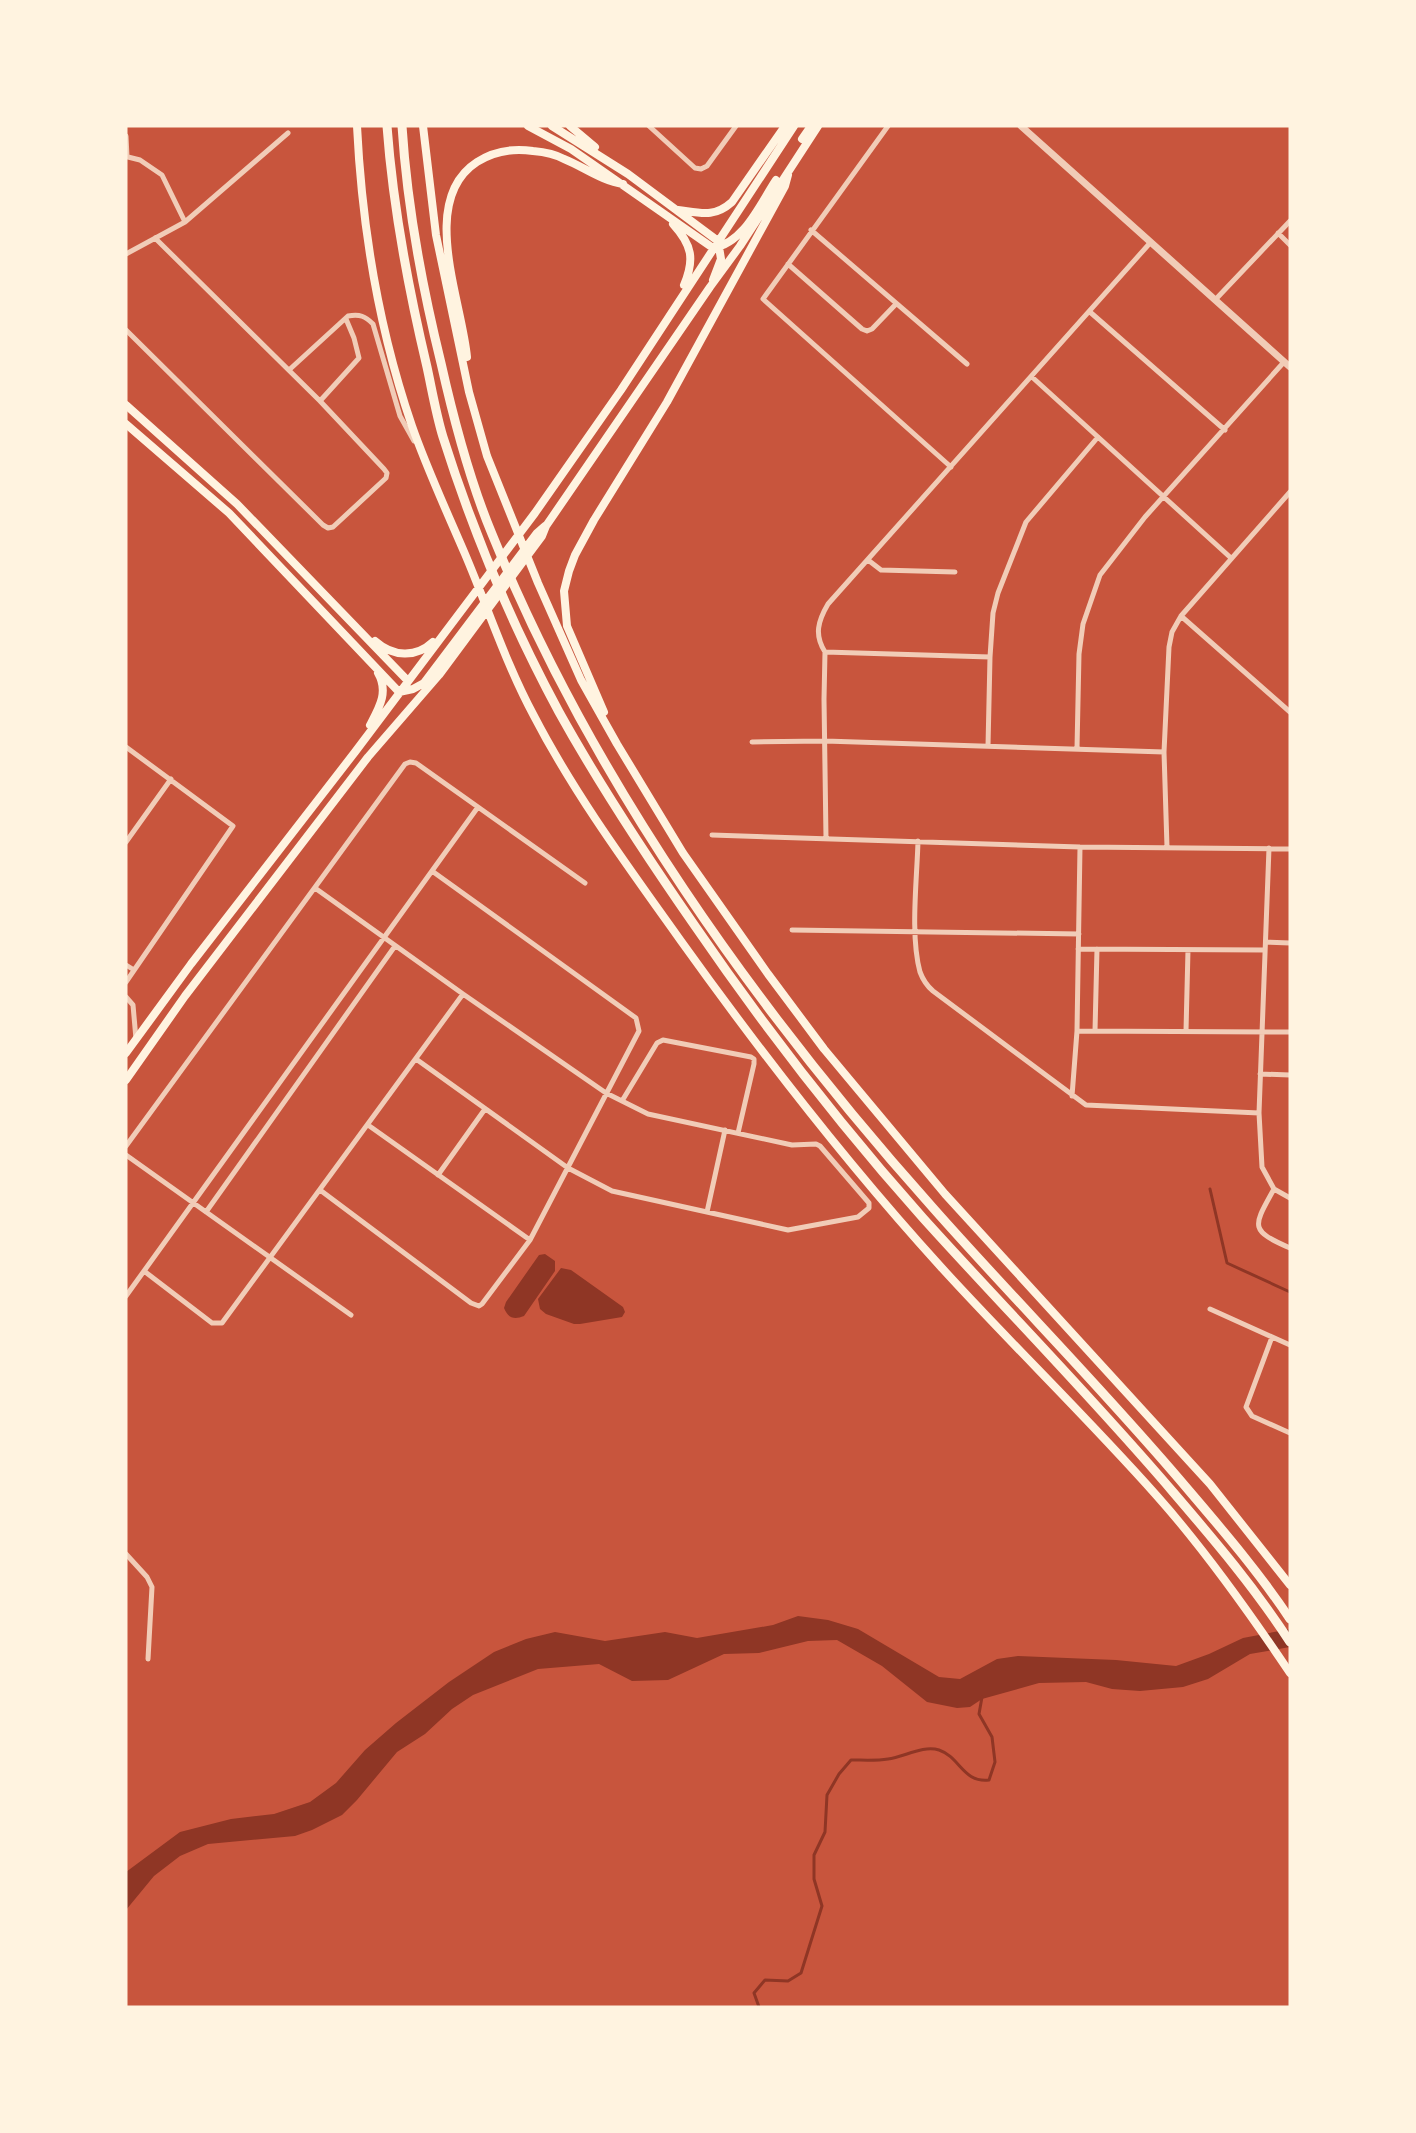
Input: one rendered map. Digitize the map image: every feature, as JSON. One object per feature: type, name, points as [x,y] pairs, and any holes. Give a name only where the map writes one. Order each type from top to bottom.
[{"type":"highway","points":[[387,126],[399,239],[442,432],[482,546],[526,647],[596,774],[671,891],[728,974],[834,1113],[921,1215],[1117,1427],[1263,1600],[1290,1642]]},
{"type":"highway","points":[[402,126],[403,150],[419,265],[446,386],[471,478],[492,535],[538,635],[573,707],[608,771],[721,941],[834,1093],[933,1209],[1151,1444],[1238,1547],[1290,1619]]},
{"type":"main road","points":[[357,126],[359,168],[377,294],[393,361],[412,424],[500,644],[532,713],[561,765],[634,876],[791,1090],[943,1269],[1156,1495],[1248,1610],[1290,1673]]},
{"type":"main road","points":[[423,126],[436,235],[469,392],[487,456],[538,583],[581,680],[617,744],[684,853],[768,974],[824,1049],[945,1194],[1210,1485],[1290,1585]]},
{"type":"main road","points":[[528,126],[562,143],[664,213],[717,245]]},
{"type":"main road","points":[[552,126],[628,174],[717,245],[721,259],[711,287]]},
{"type":"main road","points":[[570,126],[620,165],[628,174]]},
{"type":"main road","points":[[675,210],[711,214],[724,209],[732,202],[785,126]]},
{"type":"main road","points":[[126,1053],[191,964],[404,692],[408,681],[535,513],[621,390],[794,126]]},
{"type":"main road","points":[[717,245],[741,233],[811,126]]},
{"type":"main road","points":[[404,692],[424,683],[542,536],[546,525],[740,246],[818,126]]},
{"type":"main road","points":[[469,392],[466,350],[446,224],[451,195],[462,174],[493,153],[518,149],[562,158],[610,182],[623,184]]},
{"type":"main road","points":[[617,744],[567,626],[564,591],[569,572],[575,555],[594,520],[667,402],[724,301],[785,186],[790,166]]},
{"type":"main road","points":[[664,213],[684,236],[691,251],[688,276],[677,302]]},
{"type":"main road","points":[[727,228],[730,234],[737,236]]},
{"type":"main road","points":[[126,405],[237,504],[408,681]]},
{"type":"main road","points":[[126,424],[229,513],[371,662],[404,692],[409,703],[399,722]]},
{"type":"main road","points":[[297,567],[305,569],[378,644],[387,649],[400,654],[425,649],[450,626]]},
{"type":"main road","points":[[126,1080],[185,996],[368,757],[439,675],[480,616]]},
{"type":"main road","points":[[355,752],[380,706],[383,695],[384,683],[371,662]]},
{"type":"street","points":[[649,126],[695,168],[701,170],[707,166],[736,126]]},
{"type":"street","points":[[888,126],[763,299],[951,467]]},
{"type":"street","points":[[1022,126],[1287,365],[1164,496],[1121,546],[1100,575],[1083,624],[1079,654],[1077,748]]},
{"type":"street","points":[[126,254],[185,222],[288,132]]},
{"type":"street","points":[[126,135],[127,157],[140,160],[162,175],[185,222]]},
{"type":"street","points":[[1215,300],[1290,221]]},
{"type":"street","points":[[812,230],[967,364]]},
{"type":"street","points":[[1278,234],[1290,244]]},
{"type":"street","points":[[126,330],[328,528],[333,527],[386,478],[387,473],[320,401],[155,238]]},
{"type":"street","points":[[826,838],[825,652],[818,635],[823,613],[1150,243]]},
{"type":"street","points":[[788,264],[867,331],[872,329],[896,304]]},
{"type":"street","points":[[1090,312],[1225,429]]},
{"type":"street","points":[[289,370],[346,319],[357,314],[366,316],[373,324],[400,416],[428,466]]},
{"type":"street","points":[[320,401],[359,358],[346,319]]},
{"type":"street","points":[[1032,378],[1231,558]]},
{"type":"street","points":[[988,746],[990,657],[993,613],[998,593],[1026,522],[1098,437]]},
{"type":"street","points":[[1167,847],[1164,752],[1169,647],[1172,632],[1181,616],[1290,492]]},
{"type":"street","points":[[868,560],[881,570],[955,572]]},
{"type":"street","points":[[1181,616],[1290,712]]},
{"type":"street","points":[[825,652],[990,657]]},
{"type":"street","points":[[752,742],[825,741],[1164,752]]},
{"type":"street","points":[[126,747],[233,826],[127,978]]},
{"type":"street","points":[[126,1146],[405,764],[410,762],[416,764],[585,883]]},
{"type":"street","points":[[126,843],[171,779]]},
{"type":"street","points":[[126,1296],[478,807]]},
{"type":"street","points":[[712,835],[1080,847],[1290,849]]},
{"type":"street","points":[[918,841],[916,933],[920,972],[925,983],[933,992],[1090,1107],[1259,1113]]},
{"type":"street","points":[[1072,1096],[1077,1031],[1080,847]]},
{"type":"street","points":[[1269,848],[1259,1113],[1262,1167],[1274,1190],[1290,1198]]},
{"type":"street","points":[[320,1190],[471,1303],[479,1306],[486,1301],[530,1240],[639,1031],[636,1017],[432,871]]},
{"type":"street","points":[[315,888],[606,1093],[648,1114],[792,1145],[816,1144],[840,1168],[869,1203],[869,1208],[861,1216],[788,1230],[612,1191],[568,1168],[416,1059]]},
{"type":"street","points":[[792,930],[1079,934]]},
{"type":"street","points":[[1266,942],[1290,943]]},
{"type":"street","points":[[206,1212],[395,946]]},
{"type":"street","points":[[1078,949],[1265,950]]},
{"type":"street","points":[[1095,1031],[1097,949]]},
{"type":"street","points":[[1186,1031],[1188,951]]},
{"type":"street","points":[[126,965],[134,970]]},
{"type":"street","points":[[144,1271],[212,1323],[222,1323],[463,994]]},
{"type":"street","points":[[126,997],[133,1005],[136,1039]]},
{"type":"street","points":[[1077,1031],[1290,1032]]},
{"type":"street","points":[[622,1101],[657,1043],[663,1040],[751,1057],[754,1059],[754,1064],[738,1133]]},
{"type":"street","points":[[1260,1074],[1290,1076]]},
{"type":"street","points":[[438,1175],[485,1109]]},
{"type":"street","points":[[368,1125],[530,1240]]},
{"type":"street","points":[[707,1212],[725,1130]]},
{"type":"street","points":[[126,1155],[351,1315]]},
{"type":"street","points":[[1274,1190],[1260,1214],[1257,1226],[1266,1237],[1290,1248]]},
{"type":"street","points":[[1210,1309],[1290,1345]]},
{"type":"street","points":[[1272,1337],[1246,1407],[1252,1416],[1290,1433]]},
{"type":"street","points":[[126,1554],[147,1577],[152,1587],[148,1659]]},
{"type":"shaded area","points":[[545,1254],[555,1261],[555,1271],[524,1316],[512,1317],[504,1308],[506,1302],[539,1255]]},
{"type":"shaded area","points":[[561,1268],[571,1270],[623,1307],[625,1312],[622,1317],[574,1324],[546,1314],[540,1309],[538,1299]]},
{"type":"shaded area","points":[[798,1616],[828,1620],[858,1629],[939,1677],[960,1679],[997,1659],[1018,1656],[1116,1660],[1176,1666],[1243,1638],[1290,1629],[1290,1647],[1250,1654],[1208,1679],[1183,1687],[1140,1691],[1112,1689],[1086,1682],[1039,1683],[982,1699],[970,1707],[957,1708],[927,1702],[882,1666],[837,1640],[808,1641],[759,1653],[724,1654],[668,1680],[632,1681],[599,1664],[538,1669],[473,1695],[452,1709],[425,1734],[397,1752],[342,1815],[295,1836],[208,1844],[180,1856],[154,1876],[126,1910],[126,1872],[180,1832],[231,1819],[274,1814],[310,1802],[336,1783],[365,1750],[396,1723],[449,1682],[494,1652],[526,1639],[555,1632],[605,1641],[665,1632],[697,1638],[773,1625]]},
{"type":"waterway","points":[[1210,1189],[1227,1263],[1290,1292]]},
{"type":"waterway","points":[[759,2007],[754,1993],[765,1980],[788,1981],[801,1973],[822,1906],[814,1879],[814,1855],[825,1832],[827,1795],[839,1774],[851,1760],[888,1759],[920,1750],[933,1749],[946,1753],[973,1778],[989,1780],[995,1762],[992,1737],[979,1714],[982,1697]]}]
